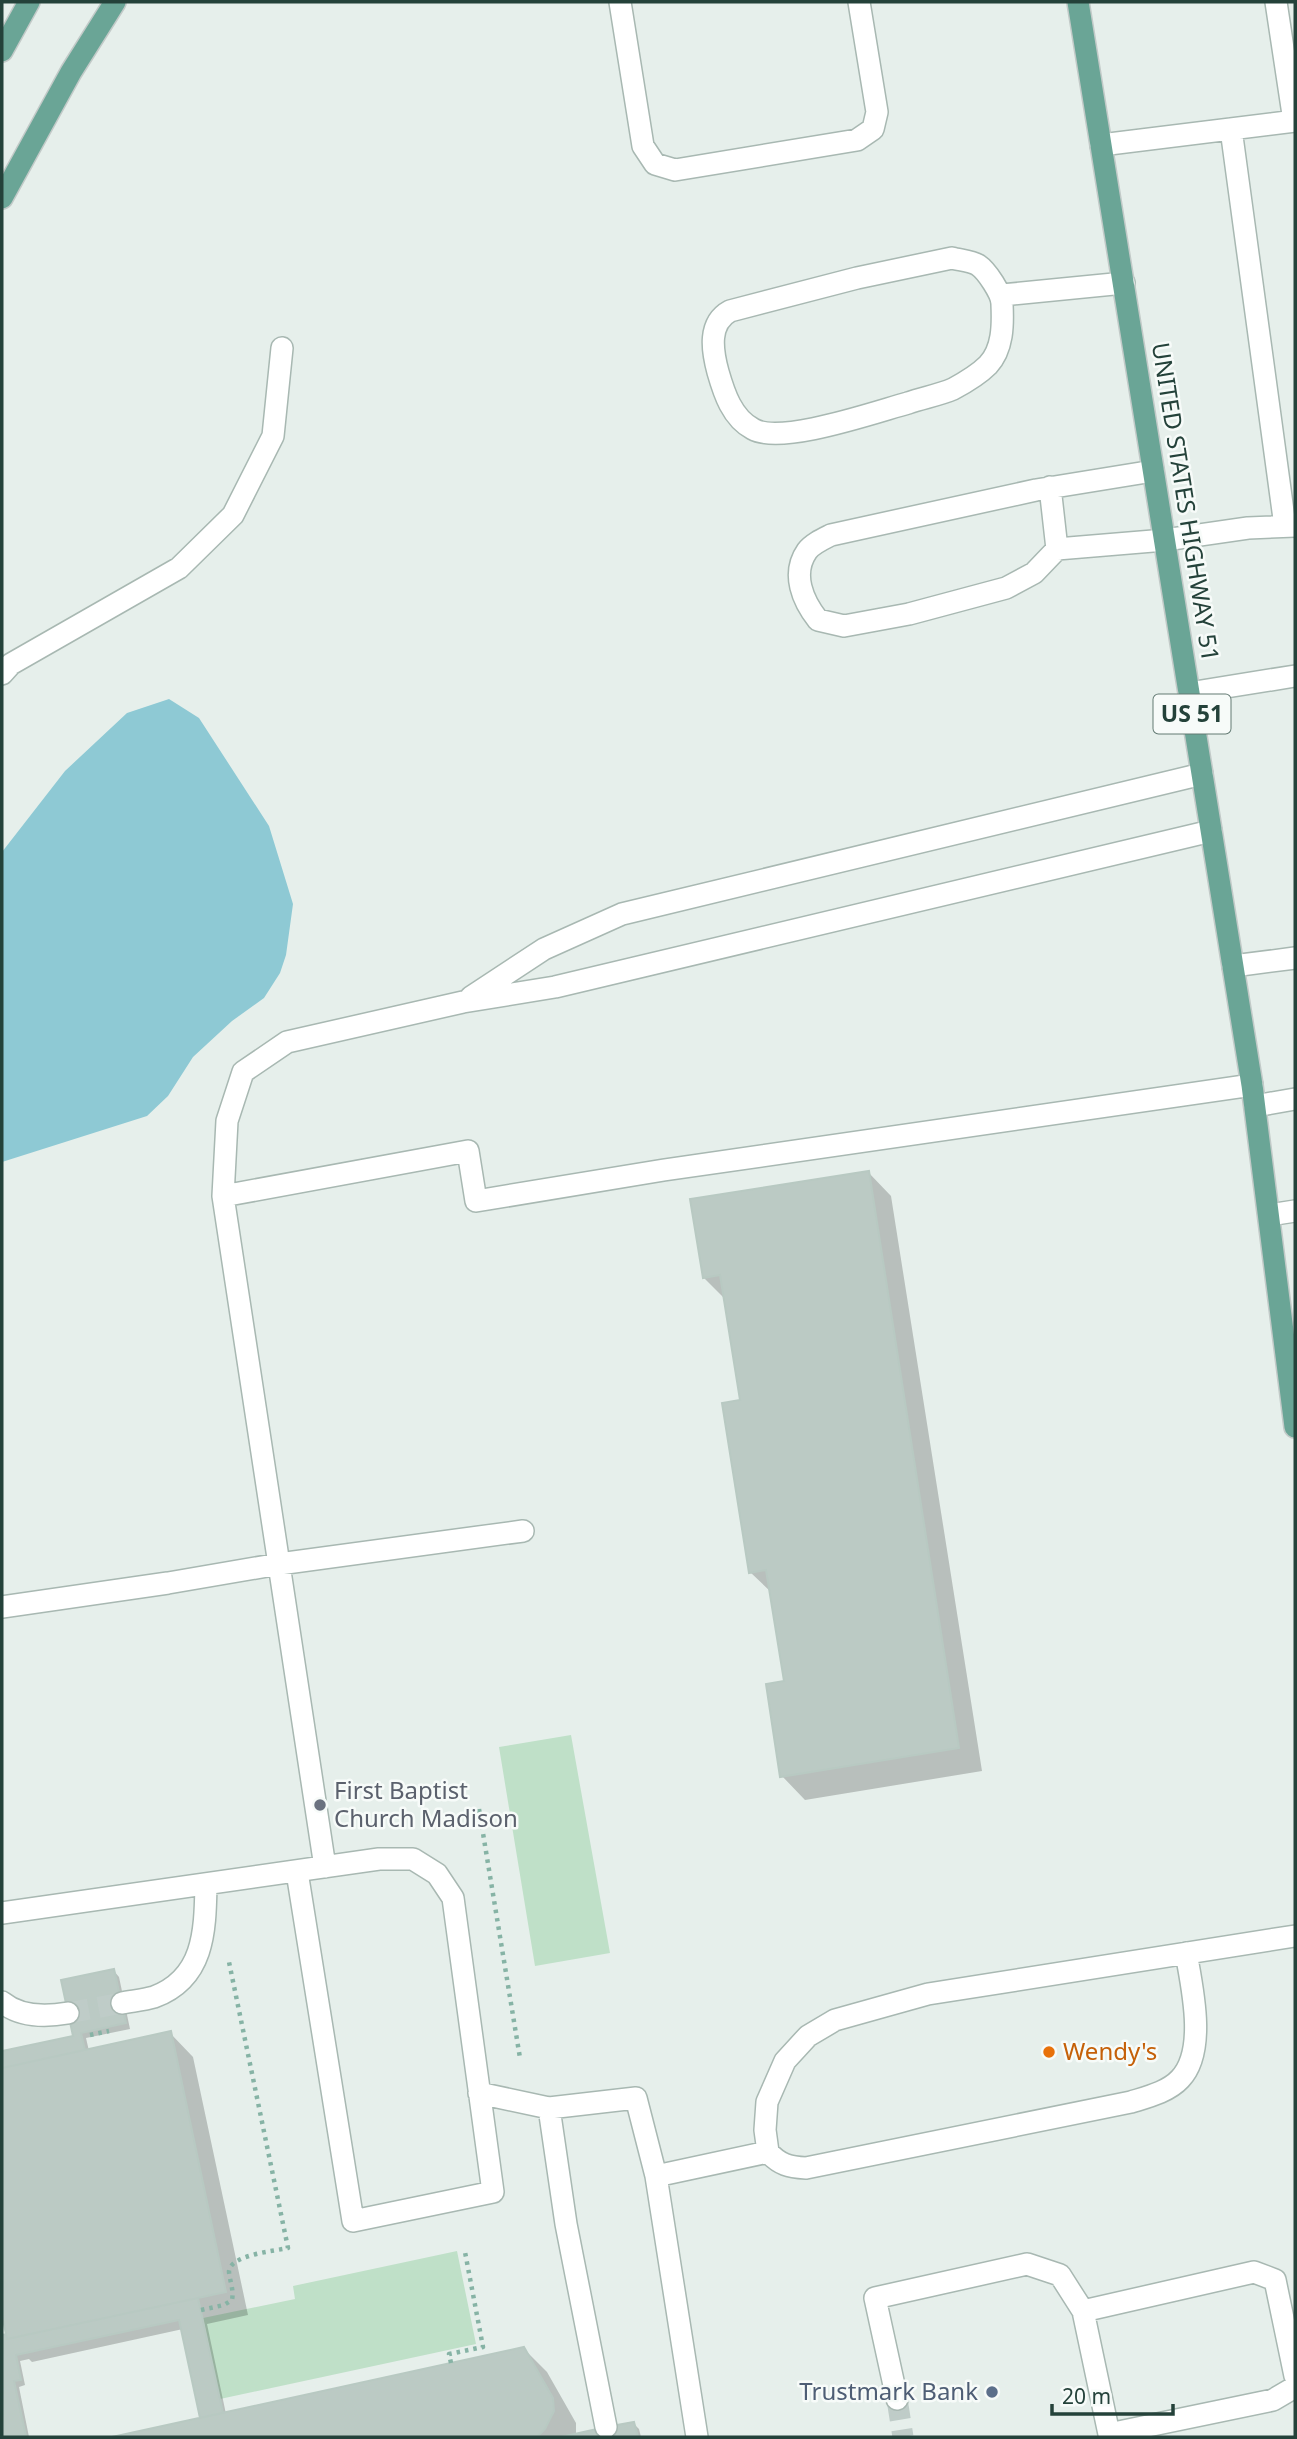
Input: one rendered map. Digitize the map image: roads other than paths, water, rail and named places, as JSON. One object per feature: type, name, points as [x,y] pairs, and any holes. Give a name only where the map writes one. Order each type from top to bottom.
[{"type":"main road","points":[[2,51],[29,2]]},
{"type":"main road","points":[[2,198],[71,72],[115,2]]},
{"type":"main road","name":"UNITED STATES HIGHWAY 51","points":[[1078,2],[1253,1096],[1295,1427]]},
{"type":"street","points":[[620,2],[643,146],[655,164],[675,170],[857,140],[873,130],[877,112],[859,2]]},
{"type":"street","points":[[1101,145],[1294,121],[1276,2]]},
{"type":"street","points":[[1153,471],[1050,487],[831,535],[806,552],[800,569],[800,589],[806,606],[818,621],[844,626],[909,614],[1006,588],[1034,573],[1057,549],[1165,540],[1248,528],[1290,526],[1231,129]]},
{"type":"street","points":[[952,258],[977,265],[1002,295],[1001,340],[991,362],[975,376],[951,390],[834,424],[772,434],[753,430],[738,418],[725,396],[714,358],[713,329],[721,316],[730,311],[858,278],[952,258]]},
{"type":"street","points":[[1002,295],[1124,283]]},
{"type":"street","points":[[2,674],[11,664],[179,568],[233,514],[272,436],[282,348]]},
{"type":"street","points":[[1050,487],[1057,549]]},
{"type":"street","points":[[1189,693],[1295,676]]},
{"type":"street","points":[[463,1002],[544,949],[622,914],[1202,774]]},
{"type":"street","points":[[325,1867],[223,1196],[226,1121],[243,1072],[287,1042],[463,1002],[555,987],[1211,831]]},
{"type":"street","points":[[1233,966],[1295,958]]},
{"type":"street","points":[[223,1196],[468,1151],[476,1201],[664,1170],[1253,1096],[1295,1099]]},
{"type":"street","points":[[1269,1215],[1295,1211]]},
{"type":"street","points":[[2,1607],[279,1564],[523,1531]]},
{"type":"street","points":[[2,1913],[379,1859],[413,1859],[437,1874],[453,1898],[494,2192],[353,2221],[296,1872]]},
{"type":"street","points":[[121,2003],[154,1997],[182,1982],[199,1955],[205,1916],[206,1884]]},
{"type":"street","points":[[1186,1952],[1193,1997],[1195,2044],[1188,2067],[1180,2080],[1159,2093],[1131,2102],[806,2168],[787,2167],[776,2161],[768,2152],[765,2130],[767,2102],[785,2061],[798,2044],[821,2026],[835,2020],[928,1994],[1186,1952],[1295,1936]]},
{"type":"street","points":[[2,2002],[14,2012],[51,2016],[68,2013]]},
{"type":"street","points":[[480,2093],[549,2108],[635,2098],[656,2176],[697,2437]]},
{"type":"street","points":[[549,2108],[566,2224],[606,2427]]},
{"type":"street","points":[[656,2176],[768,2152]]},
{"type":"street","points":[[897,2399],[875,2298],[1027,2264],[1060,2275],[1083,2311],[1110,2436],[1273,2400],[1295,2387]]},
{"type":"street","points":[[1083,2311],[1254,2272],[1275,2280],[1290,2329],[1295,2376]]},
{"type":"water","points":[[169,699],[199,718],[269,826],[293,904],[286,955],[280,973],[264,998],[232,1021],[193,1057],[168,1096],[147,1116],[2,1162],[2,852],[65,771],[127,713]]},
{"type":"tunnel","points":[[68,2013],[122,2003]]},
{"type":"tunnel","points":[[897,2399],[903,2437]]},
{"type":"place","name":"First Baptist Church Madison","points":[[320,1805]]},
{"type":"place","name":"Wendy's","points":[[1049,2052]]},
{"type":"place","name":"Trustmark Bank","points":[[992,2392]]}]
